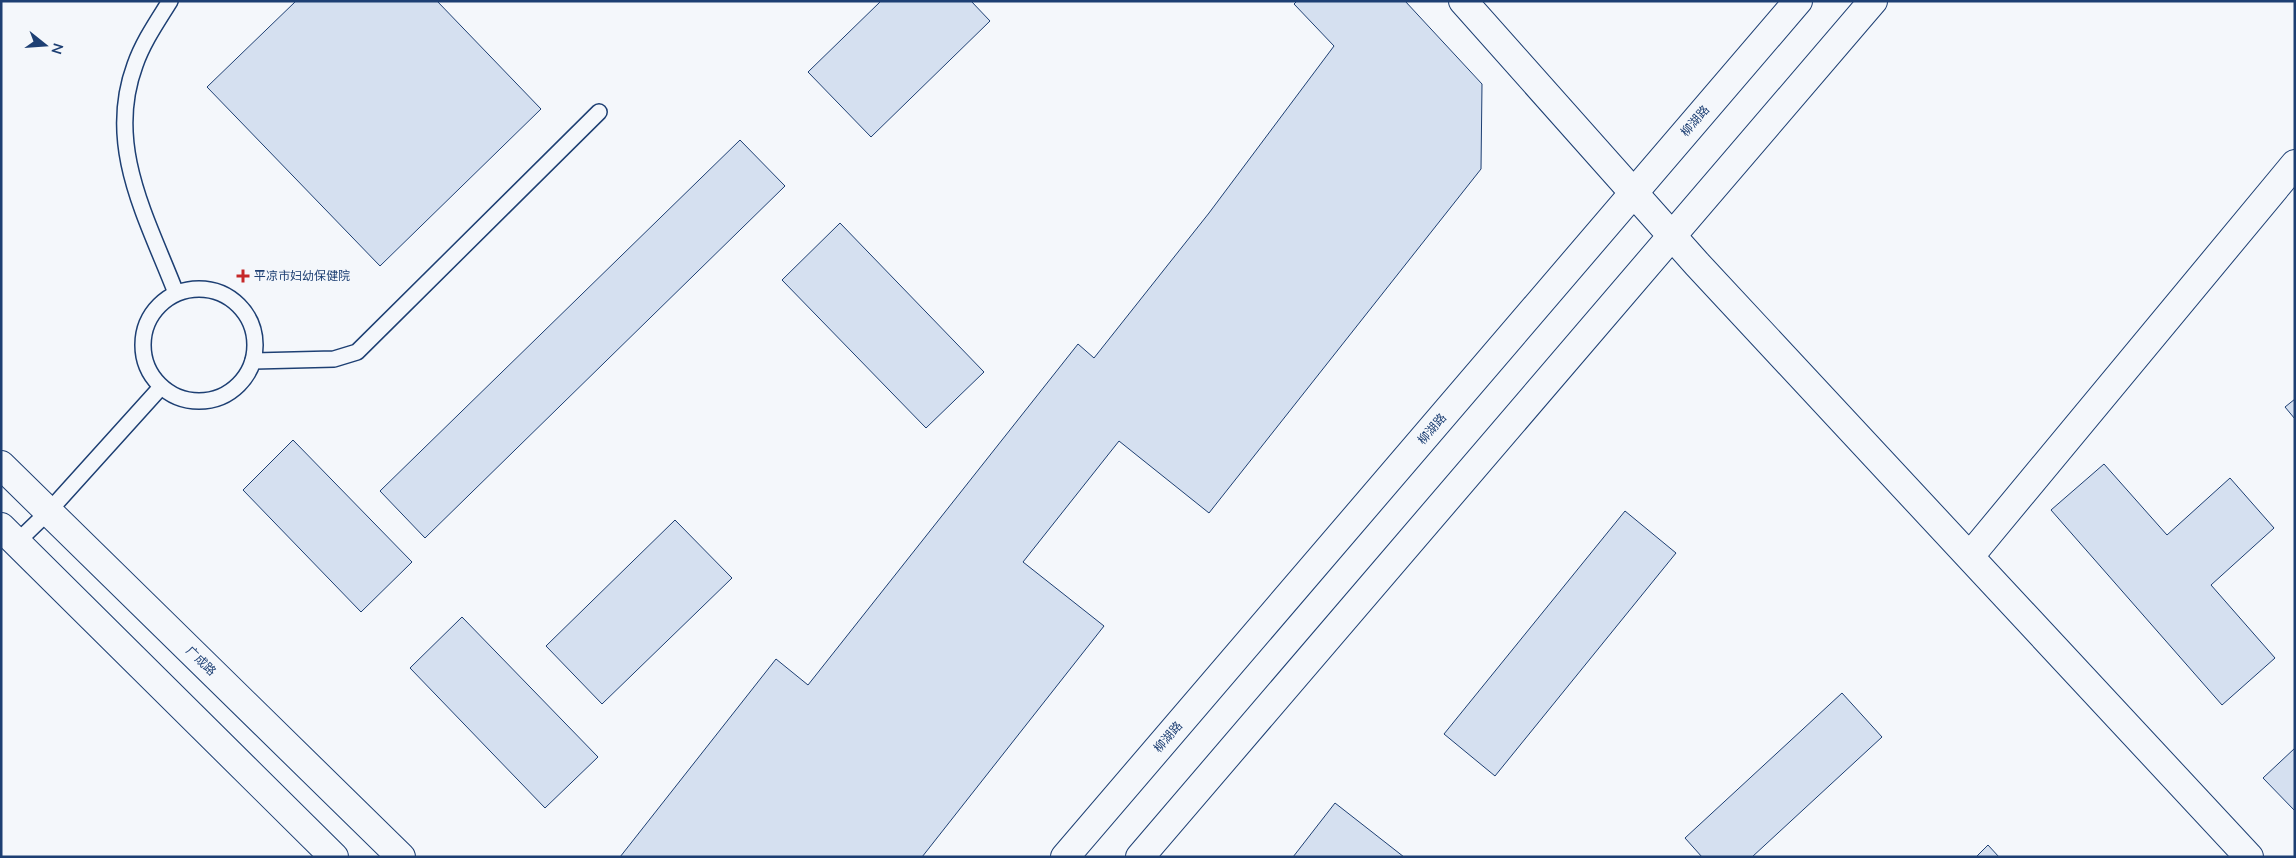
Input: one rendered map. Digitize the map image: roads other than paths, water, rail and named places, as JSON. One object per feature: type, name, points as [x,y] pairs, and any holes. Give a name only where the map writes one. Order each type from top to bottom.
[{"type":"main road","points":[[1463,1],[1672,235],[2249,857]]},
{"type":"main road","name":"柳湖路","points":[[1065,857],[1798,1]]},
{"type":"main road","points":[[1140,857],[1872,1]]},
{"type":"main road","points":[[1970,556],[2295,164]]},
{"type":"main road","name":"广成路","points":[[1,465],[401,857]]},
{"type":"main road","points":[[9,535],[334,857]]},
{"type":"lane","points":[[170,1],[135,64],[128,86],[124,133],[126,153],[137,193],[176,293]]},
{"type":"lane","points":[[253,361],[334,359],[357,352],[598,112]]},
{"type":"lane","points":[[192,288],[208,289],[223,293],[237,302],[247,315],[256,345],[253,361],[246,376],[235,388],[222,397],[206,401],[190,401],[174,396],[161,387],[151,375],[144,360],[142,344],[145,328],[151,314],[162,301],[176,293],[192,288]]},
{"type":"lane","points":[[9,535],[49,511],[161,387]]},
{"type":"place","name":"平凉市妇幼保健院","points":[[243,276]]}]
